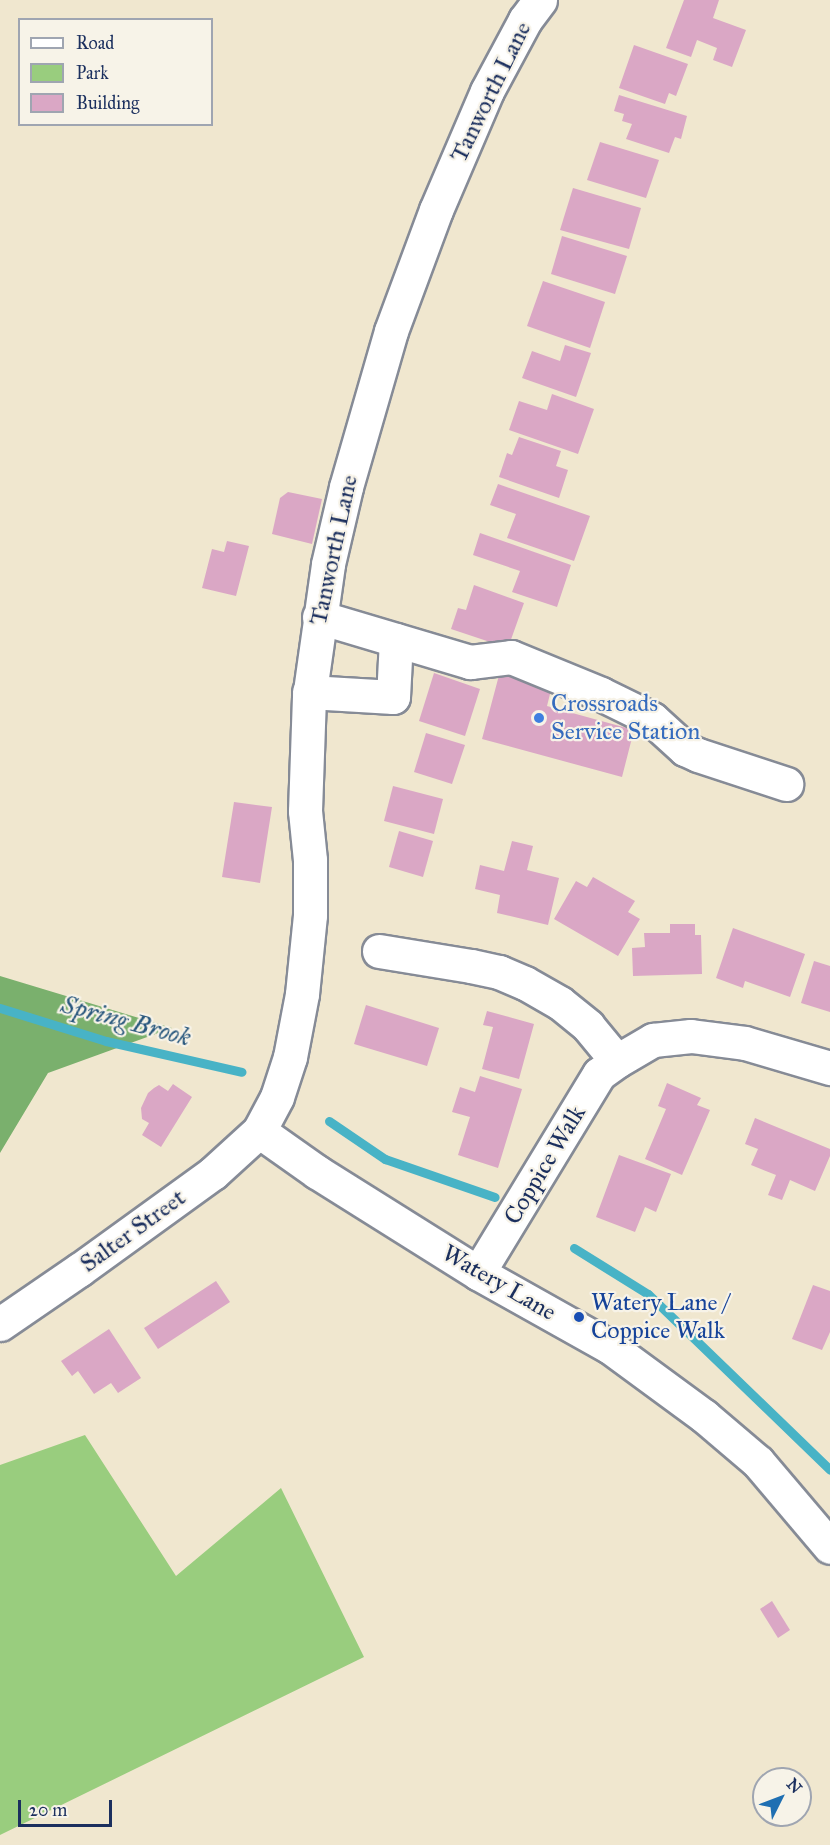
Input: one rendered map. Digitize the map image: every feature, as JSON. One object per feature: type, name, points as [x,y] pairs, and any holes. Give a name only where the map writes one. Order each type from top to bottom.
[{"type":"main road","name":"Tanworth Lane","points":[[260,1131],[276,1097],[290,1058],[302,994],[310,915],[310,860],[305,811],[309,692],[328,564],[346,487],[392,331],[436,210],[487,92],[525,20],[540,0]]},
{"type":"main road","points":[[319,617],[470,662],[511,657],[652,719],[692,752],[786,784]]},
{"type":"main road","points":[[309,692],[393,697],[408,643]]},
{"type":"main road","points":[[379,951],[489,970],[525,982],[560,1003],[588,1026],[617,1061]]},
{"type":"main road","name":"Coppice Walk","points":[[478,1274],[512,1223],[599,1074],[617,1061],[653,1040],[691,1036],[745,1043],[830,1068]]},
{"type":"main road","name":"Watery Lane","points":[[260,1131],[317,1172],[478,1274],[609,1347],[704,1416],[758,1462],[830,1547]]},
{"type":"main road","name":"Salter Street","points":[[0,1324],[80,1270],[213,1173],[260,1131]]},
{"type":"green space","points":[[0,976],[172,1028],[48,1073],[0,1153]]},
{"type":"green space","points":[[85,1435],[176,1576],[281,1488],[364,1657],[0,1835],[0,1465]]},
{"type":"building","points":[[684,0],[719,0],[713,18],[746,30],[732,67],[713,60],[717,48],[697,40],[691,57],[666,48]]},
{"type":"building","points":[[634,45],[688,64],[676,96],[669,93],[665,104],[619,88]]},
{"type":"building","points":[[619,95],[687,116],[681,139],[675,137],[669,153],[626,139],[632,124],[622,121],[624,114],[614,111]]},
{"type":"building","points":[[600,142],[659,160],[646,198],[587,180]]},
{"type":"building","points":[[573,188],[641,208],[629,249],[560,230]]},
{"type":"building","points":[[562,236],[627,256],[615,294],[551,274]]},
{"type":"building","points":[[543,281],[605,302],[590,348],[527,326]]},
{"type":"building","points":[[565,345],[591,353],[576,397],[522,378],[532,351],[560,361]]},
{"type":"building","points":[[552,394],[594,409],[578,454],[509,430],[519,401],[547,410]]},
{"type":"building","points":[[519,437],[561,451],[556,466],[568,470],[559,498],[499,477],[507,453],[512,455]]},
{"type":"building","points":[[498,484],[590,516],[574,561],[507,538],[516,514],[490,505]]},
{"type":"building","points":[[288,492],[322,499],[312,544],[272,534],[280,498]]},
{"type":"building","points":[[480,533],[571,565],[557,607],[512,592],[520,571],[473,555]]},
{"type":"building","points":[[227,541],[249,546],[236,596],[202,588],[212,549],[224,552]]},
{"type":"building","points":[[474,585],[524,603],[508,648],[451,629],[458,608],[466,610]]},
{"type":"building","name":"Crossroads Service Station","points":[[502,664],[554,678],[547,706],[634,730],[622,777],[482,739]]},
{"type":"building","name":"Crossroads Service Station","points":[[434,673],[480,689],[465,736],[419,721]]},
{"type":"building","points":[[426,733],[465,745],[452,784],[414,772]]},
{"type":"building","points":[[393,786],[443,799],[434,834],[384,821]]},
{"type":"building","points":[[234,802],[272,807],[260,883],[222,877]]},
{"type":"building","points":[[399,831],[433,841],[423,877],[389,867]]},
{"type":"building","points":[[512,841],[533,846],[527,870],[559,878],[548,925],[497,913],[500,895],[475,889],[480,865],[504,871]]},
{"type":"building","points":[[593,877],[635,901],[628,912],[640,919],[618,956],[554,919],[576,881],[587,887]]},
{"type":"building","points":[[670,924],[695,924],[695,935],[701,935],[702,974],[633,976],[632,948],[645,947],[644,933],[670,933]]},
{"type":"building","points":[[733,928],[805,954],[790,997],[745,981],[743,988],[716,978]]},
{"type":"building","points":[[814,961],[830,966],[830,1012],[801,1003]]},
{"type":"building","points":[[366,1005],[439,1028],[427,1066],[354,1044]]},
{"type":"building","points":[[487,1011],[534,1024],[519,1079],[482,1069],[493,1027],[483,1025]]},
{"type":"building","points":[[480,1076],[522,1089],[498,1168],[458,1155],[470,1117],[452,1112],[460,1087],[475,1092]]},
{"type":"building","points":[[667,1083],[701,1098],[697,1105],[710,1110],[682,1175],[645,1159],[666,1109],[658,1106]]},
{"type":"building","points":[[173,1084],[192,1097],[161,1147],[142,1135],[149,1123],[142,1119],[141,1108],[148,1093],[154,1088],[159,1085],[168,1091]]},
{"type":"building","points":[[755,1118],[830,1149],[830,1156],[815,1191],[790,1180],[782,1200],[768,1195],[776,1175],[751,1165],[758,1149],[745,1144]]},
{"type":"building","points":[[619,1155],[671,1174],[656,1212],[645,1207],[635,1232],[596,1217]]},
{"type":"building","points":[[216,1281],[230,1302],[158,1349],[144,1328]]},
{"type":"building","points":[[813,1285],[830,1291],[830,1332],[822,1350],[792,1339]]},
{"type":"building","points":[[109,1329],[141,1378],[118,1393],[111,1383],[94,1394],[78,1371],[72,1376],[61,1361]]},
{"type":"building","points":[[772,1601],[790,1630],[778,1638],[760,1609]]},
{"type":"waterway","name":"Spring Brook","points":[[0,1008],[106,1041],[242,1072]]},
{"type":"waterway","name":"Spring Brook","points":[[329,1121],[385,1159],[495,1197]]},
{"type":"waterway","name":"Spring Brook","points":[[574,1248],[648,1294],[830,1470]]},
{"type":"place","name":"Crossroads Service Station","points":[[539,718]]},
{"type":"place","name":"Watery Lane / Coppice Walk","points":[[579,1317]]}]
